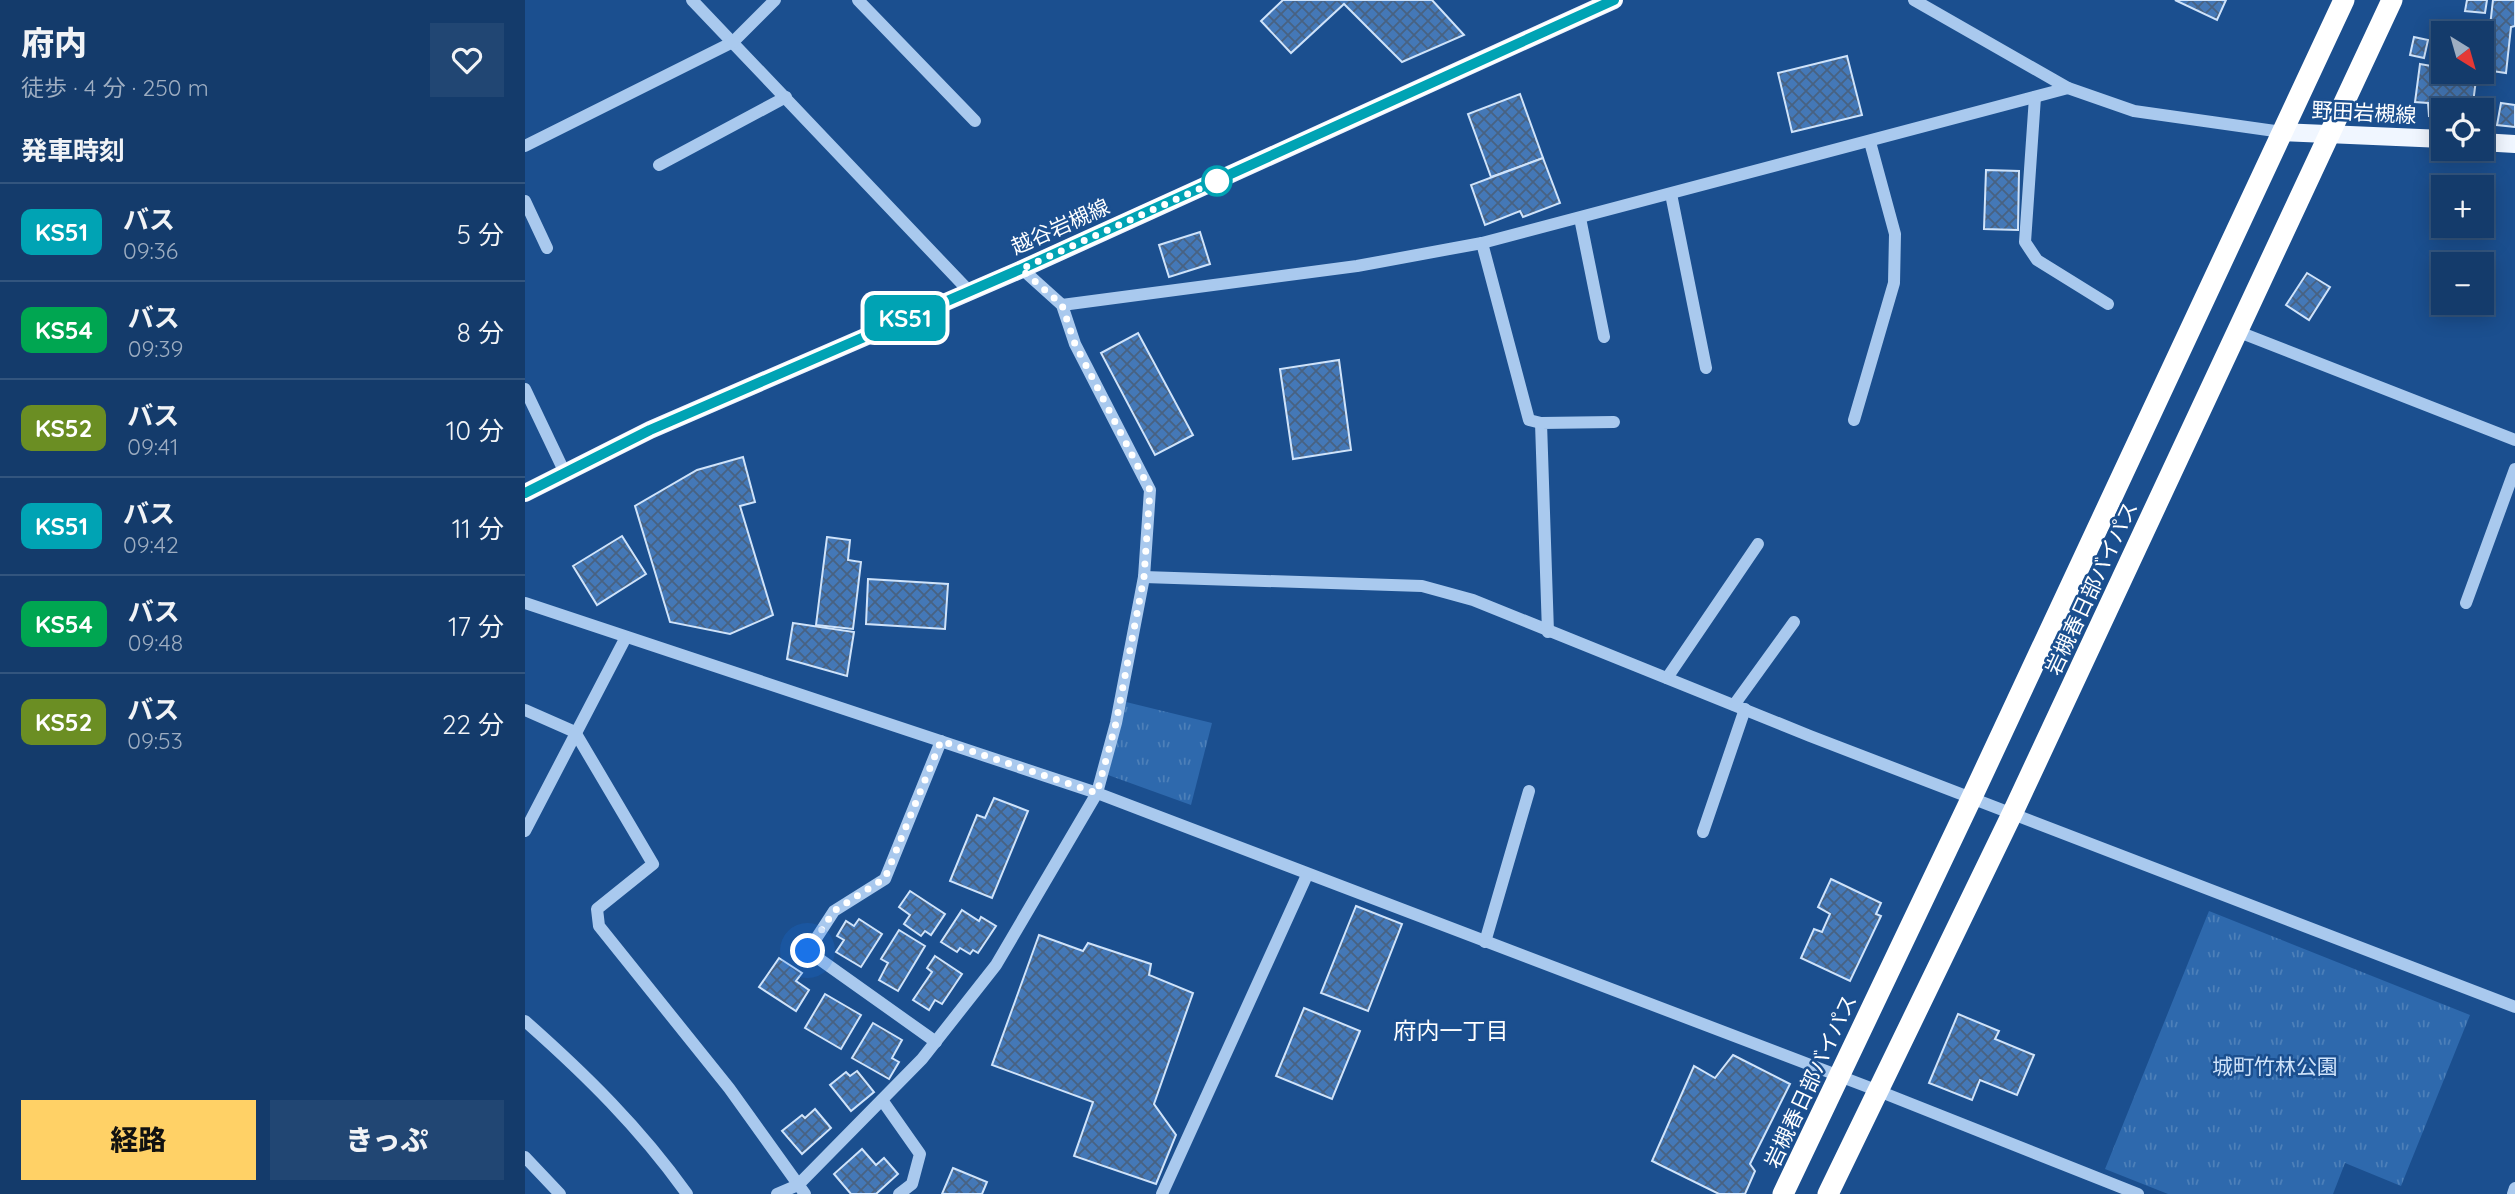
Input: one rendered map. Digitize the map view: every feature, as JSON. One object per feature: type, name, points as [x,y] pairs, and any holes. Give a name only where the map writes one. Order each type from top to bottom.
[{"type":"highway","name":"岩槻春日部バイパス","points":[[1783,1194],[1972,797],[2344,0]]},
{"type":"highway","name":"岩槻春日部バイパス","points":[[1828,1194],[1876,1090],[2013,812],[2392,0]]},
{"type":"main road","name":"越谷岩槻線","points":[[525,493],[650,430],[1021,269],[1615,0]]},
{"type":"main road","name":"野田岩槻線","points":[[2282,132],[2431,138]]},
{"type":"main road","points":[[2494,143],[2515,144]]},
{"type":"street","points":[[692,0],[968,290]]},
{"type":"street","points":[[525,146],[733,42],[775,0]]},
{"type":"street","points":[[858,0],[975,121]]},
{"type":"street","points":[[1914,0],[2068,88],[2134,111],[2282,132]]},
{"type":"street","points":[[1062,305],[1357,266],[1482,243],[2068,88]]},
{"type":"street","points":[[659,165],[786,97]]},
{"type":"street","points":[[2035,97],[2025,242],[2037,260],[2108,304]]},
{"type":"street","points":[[1854,420],[1894,283],[1895,234],[1870,142]]},
{"type":"street","points":[[1671,194],[1706,368]]},
{"type":"street","points":[[525,201],[547,248]]},
{"type":"street","points":[[1580,218],[1604,337]]},
{"type":"street","points":[[1482,243],[1529,420],[1541,423],[1614,422]]},
{"type":"street","points":[[777,1194],[801,1189],[936,1042],[996,965],[1097,793],[1116,723],[1144,577],[1150,490],[1075,344],[1062,305],[1021,269]]},
{"type":"street","points":[[2239,332],[2515,440]]},
{"type":"street","points":[[525,389],[565,473]]},
{"type":"street","points":[[1541,423],[1548,632]]},
{"type":"street","points":[[2466,603],[2515,469]]},
{"type":"street","points":[[1667,677],[1758,544]]},
{"type":"street","points":[[1144,577],[1422,586],[1473,600],[1739,707],[2515,1007]]},
{"type":"street","points":[[525,603],[1097,793],[1876,1090],[2139,1194]]},
{"type":"street","points":[[1703,832],[1739,707],[1794,622]]},
{"type":"street","points":[[525,831],[626,637]]},
{"type":"street","points":[[525,709],[575,732],[653,864],[597,909],[599,926],[729,1088],[801,1189]]},
{"type":"street","points":[[936,1042],[808,951],[834,911],[885,878],[941,741]]},
{"type":"street","points":[[1485,942],[1529,791]]},
{"type":"street","points":[[1162,1194],[1307,875]]},
{"type":"street","points":[[525,1021],[594,1083],[658,1153],[687,1194]]},
{"type":"street","points":[[882,1100],[920,1154],[912,1184],[899,1194]]},
{"type":"street","points":[[525,1157],[559,1194]]},
{"type":"street","points":[[2513,1194],[2515,1188]]},
{"type":"green space","points":[[1126,702],[1212,723],[1191,805],[1108,775]]},
{"type":"green space","name":"城町竹林公園","points":[[2209,911],[2470,1015],[2401,1186],[2345,1163],[2333,1194],[2168,1194],[2105,1169]]},
{"type":"building","points":[[1283,0],[1432,0],[1464,35],[1402,62],[1344,4],[1291,53],[1261,21]]},
{"type":"building","points":[[2175,0],[2226,0],[2217,20]]},
{"type":"building","points":[[2467,0],[2487,0],[2485,13],[2465,11]]},
{"type":"building","points":[[2493,0],[2515,0],[2515,26],[2511,27],[2506,73],[2494,71],[2494,21],[2491,21]]},
{"type":"building","points":[[2414,37],[2428,40],[2424,58],[2410,55]]},
{"type":"building","points":[[1847,56],[1862,115],[1792,132],[1778,73]]},
{"type":"building","points":[[2420,64],[2431,66],[2431,84],[2475,84],[2474,98],[2431,98],[2431,116],[2428,103],[2415,102]]},
{"type":"building","points":[[1520,94],[1543,158],[1491,177],[1468,114]]},
{"type":"building","points":[[2501,103],[2515,105],[2515,127],[2497,125]]},
{"type":"building","points":[[1543,158],[1560,203],[1523,217],[1520,211],[1485,225],[1471,185]]},
{"type":"building","points":[[1986,170],[2019,171],[2018,230],[1984,229]]},
{"type":"building","points":[[1200,232],[1210,264],[1169,277],[1159,245]]},
{"type":"building","points":[[2307,273],[2330,287],[2309,320],[2286,305]]},
{"type":"building","points":[[1138,333],[1193,435],[1155,455],[1101,353]]},
{"type":"building","points":[[1339,360],[1351,450],[1293,459],[1280,369]]},
{"type":"building","points":[[743,457],[755,502],[740,506],[773,615],[730,634],[670,622],[635,506],[697,470]]},
{"type":"building","points":[[622,536],[646,574],[597,605],[573,566]]},
{"type":"building","points":[[827,537],[850,540],[848,560],[861,562],[853,629],[816,625]]},
{"type":"building","points":[[868,579],[948,584],[945,629],[866,624]]},
{"type":"building","points":[[793,623],[854,632],[847,676],[787,659]]},
{"type":"building","points":[[994,798],[1028,811],[992,898],[950,881],[977,815],[985,818]]},
{"type":"building","points":[[1831,879],[1881,903],[1876,914],[1881,916],[1850,981],[1801,958],[1814,929],[1822,932],[1830,914],[1818,907]]},
{"type":"building","points":[[910,891],[945,914],[931,935],[925,931],[921,936],[904,924],[910,915],[899,907]]},
{"type":"building","points":[[1356,906],[1402,924],[1368,1011],[1321,993]]},
{"type":"building","points":[[962,910],[979,921],[981,917],[996,926],[978,953],[973,950],[970,954],[960,948],[957,952],[941,942]]},
{"type":"building","points":[[859,919],[882,934],[861,967],[836,952],[844,940],[837,936],[846,921],[854,926]]},
{"type":"building","points":[[899,930],[925,946],[898,991],[879,980],[888,963],[881,959]]},
{"type":"building","points":[[1039,935],[1083,951],[1088,943],[1151,964],[1149,975],[1193,993],[1154,1104],[1176,1135],[1156,1184],[1074,1156],[1093,1102],[992,1065]]},
{"type":"building","points":[[935,956],[962,974],[942,1004],[935,1000],[929,1010],[913,1000],[932,972],[927,968]]},
{"type":"building","points":[[779,958],[802,973],[796,981],[809,990],[796,1011],[759,987]]},
{"type":"building","points":[[825,994],[861,1015],[841,1049],[805,1028]]},
{"type":"building","points":[[1304,1008],[1360,1031],[1332,1099],[1276,1076]]},
{"type":"building","points":[[1958,1014],[1999,1031],[1995,1039],[2034,1055],[2017,1095],[1980,1080],[1972,1100],[1929,1083]]},
{"type":"building","points":[[873,1023],[902,1040],[892,1058],[899,1062],[889,1079],[852,1058]]},
{"type":"building","points":[[1733,1055],[1790,1084],[1750,1164],[1755,1171],[1745,1194],[1719,1194],[1652,1161],[1694,1066],[1715,1078]]},
{"type":"building","points":[[857,1071],[874,1092],[851,1111],[830,1085],[846,1072],[850,1076]]},
{"type":"building","points":[[815,1109],[831,1128],[802,1154],[782,1131],[802,1115],[805,1118]]},
{"type":"building","points":[[862,1149],[876,1165],[884,1158],[898,1174],[876,1194],[851,1194],[834,1174]]},
{"type":"building","points":[[953,1168],[987,1182],[982,1194],[942,1194]]},
{"type":"bus line","name":"KS51","points":[[525,493],[650,430],[1021,269],[1614,0]]},
{"type":"district","name":"府内一丁目","points":[[1451,1030]]},
{"type":"route","points":[[808,951],[834,911],[885,878],[941,741],[1097,793],[1116,723],[1144,577],[1150,490],[1075,344],[1062,305],[1021,269],[1219,180],[1217,181]]}]
